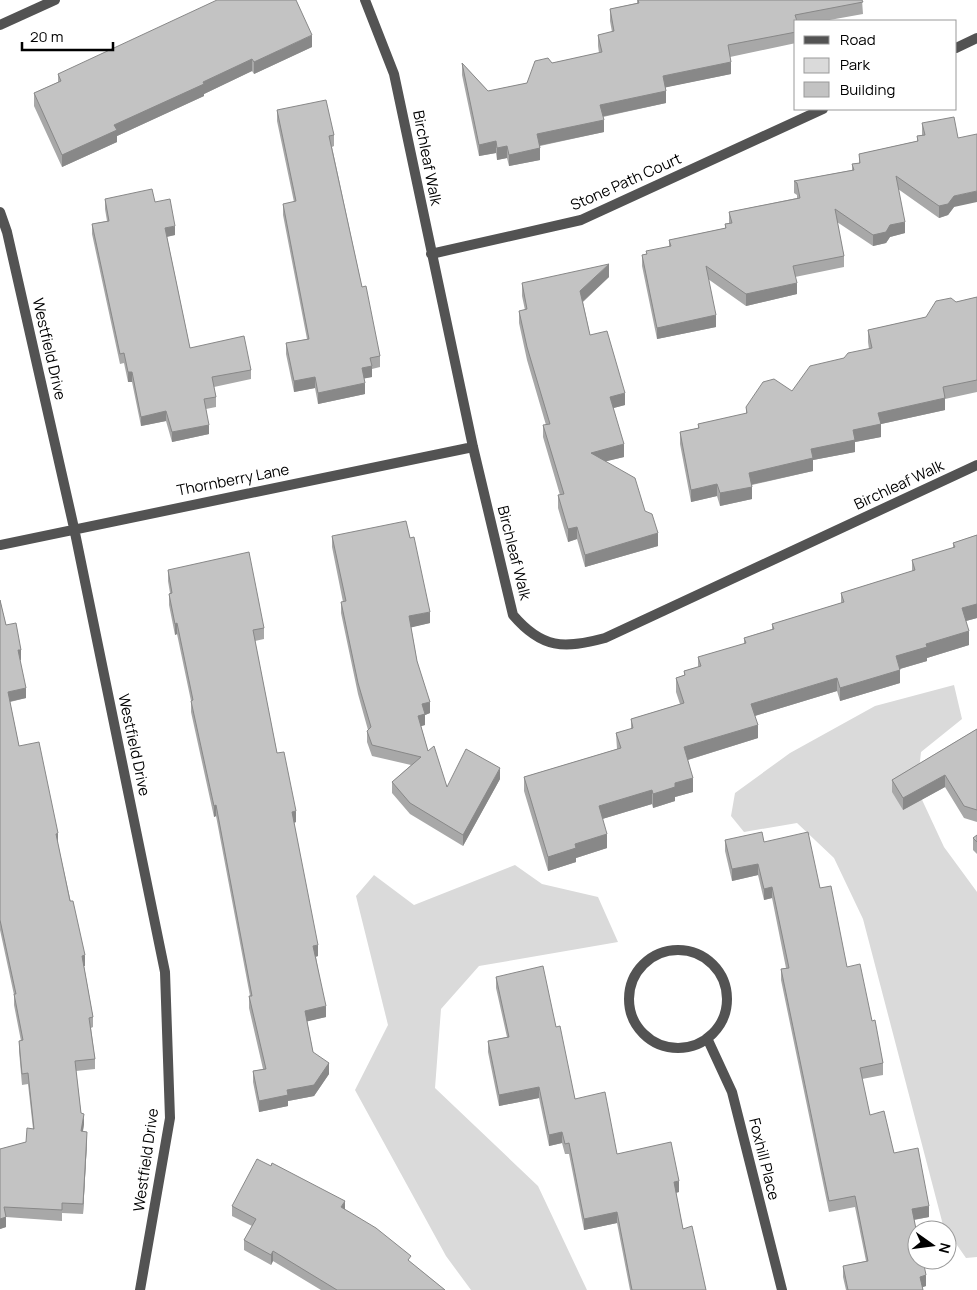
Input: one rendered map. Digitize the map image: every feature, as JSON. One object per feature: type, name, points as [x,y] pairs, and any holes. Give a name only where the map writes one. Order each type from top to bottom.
[{"type":"street","points":[[0,26],[55,0]]},
{"type":"street","name":"Birchleaf Walk","points":[[364,0],[394,74],[473,447],[513,615],[527,632],[548,642],[576,646],[605,638],[977,466]]},
{"type":"street","points":[[957,48],[977,38]]},
{"type":"street","name":"Stone Path Court","points":[[431,254],[580,220],[821,110]]},
{"type":"street","name":"Westfield Drive","points":[[0,212],[8,232],[74,528],[165,972],[170,1118],[140,1290]]},
{"type":"street","name":"Thornberry Lane","points":[[0,545],[74,528],[473,447]]},
{"type":"street","points":[[678,949],[699,954],[709,960],[720,973],[727,1000],[724,1017],[707,1038],[693,1045],[676,1048],[661,1044],[642,1031],[630,1010],[630,987],[641,966],[659,953],[678,949]]},
{"type":"street","name":"Foxhill Place","points":[[707,1038],[732,1092],[782,1290]]},
{"type":"green space","points":[[954,685],[962,719],[921,752],[917,789],[944,847],[977,892],[977,1257],[966,1258],[957,1245],[957,1220],[942,1220],[863,919],[834,858],[797,823],[744,832],[731,816],[735,793],[790,753],[875,706]]},
{"type":"green space","points":[[515,865],[542,884],[598,897],[618,942],[479,966],[441,1009],[435,1088],[538,1186],[587,1290],[471,1290],[446,1256],[355,1090],[388,1025],[356,896],[374,875],[414,905]]},
{"type":"building","points":[[217,0],[296,0],[312,35],[254,62],[252,59],[203,82],[204,84],[114,125],[117,130],[62,155],[34,93],[61,81],[58,74]]},
{"type":"building","points":[[638,0],[862,0],[863,2],[795,15],[797,20],[794,20],[794,32],[728,45],[731,62],[663,76],[666,91],[600,105],[604,120],[537,134],[540,148],[509,155],[507,146],[497,148],[496,141],[479,145],[462,63],[488,91],[527,83],[535,61],[548,58],[552,63],[602,52],[598,35],[614,31],[610,9],[639,3]]},
{"type":"building","points":[[326,100],[334,135],[329,136],[362,287],[366,286],[380,356],[370,358],[372,366],[362,368],[365,383],[318,393],[315,377],[294,381],[286,343],[309,339],[283,204],[296,201],[277,110]]},
{"type":"building","points":[[954,117],[958,138],[977,134],[977,191],[954,196],[948,204],[939,206],[896,176],[905,222],[890,225],[886,232],[873,235],[835,209],[844,256],[793,266],[797,283],[746,294],[706,266],[716,315],[657,328],[642,255],[647,254],[646,251],[671,246],[669,240],[726,228],[725,224],[732,223],[729,212],[800,198],[797,183],[794,181],[854,170],[852,164],[860,163],[859,154],[918,141],[917,136],[925,135],[922,123]]},
{"type":"building","points":[[152,189],[155,202],[170,199],[175,226],[165,228],[190,348],[244,336],[251,370],[212,377],[216,397],[204,399],[209,425],[172,432],[166,411],[141,417],[132,372],[128,372],[124,353],[120,354],[92,224],[109,221],[105,199]]},
{"type":"building","points":[[609,264],[580,291],[590,335],[607,331],[625,393],[610,397],[624,444],[591,453],[635,478],[645,511],[652,514],[658,533],[585,555],[577,527],[568,529],[558,495],[564,494],[543,425],[550,424],[527,347],[519,311],[527,309],[522,283]]},
{"type":"building","points":[[977,297],[977,380],[943,387],[945,398],[878,413],[881,424],[853,430],[855,440],[811,449],[813,458],[749,473],[752,487],[720,493],[717,484],[691,490],[680,432],[699,428],[698,424],[747,413],[746,407],[763,382],[774,379],[792,391],[810,366],[844,358],[848,353],[872,348],[868,330],[926,317],[936,301],[951,298],[956,302]]},
{"type":"building","points":[[406,521],[410,538],[414,537],[430,612],[409,616],[417,661],[430,702],[422,704],[425,714],[418,716],[428,751],[434,746],[447,787],[466,749],[500,768],[463,835],[410,803],[392,782],[421,757],[372,745],[367,731],[371,727],[358,683],[341,602],[346,601],[332,536]]},
{"type":"building","points":[[977,535],[977,604],[962,608],[969,631],[926,644],[927,647],[896,656],[900,670],[840,688],[837,678],[751,704],[758,725],[684,747],[693,778],[675,783],[675,787],[653,794],[652,790],[599,806],[607,834],[575,844],[576,848],[548,857],[524,777],[621,748],[616,733],[633,728],[631,719],[684,703],[676,678],[685,675],[684,671],[701,666],[698,657],[746,643],[744,638],[774,629],[772,624],[844,602],[841,593],[915,570],[912,560],[955,547],[953,543]]},
{"type":"building","points":[[249,552],[264,628],[253,630],[277,753],[284,752],[296,811],[292,812],[318,945],[313,946],[326,1006],[305,1011],[313,1052],[329,1063],[314,1085],[287,1090],[288,1095],[259,1101],[253,1071],[266,1069],[249,996],[252,996],[216,805],[214,806],[191,701],[193,700],[177,623],[175,624],[169,594],[172,593],[168,570]]},
{"type":"building","points":[[0,600],[6,625],[16,623],[21,650],[18,650],[26,688],[8,692],[19,746],[39,742],[70,901],[73,901],[85,955],[82,956],[93,1017],[89,1018],[95,1059],[75,1061],[81,1113],[84,1114],[81,1131],[87,1132],[83,1204],[62,1203],[62,1210],[4,1207],[6,1217],[0,1219],[0,1149],[26,1142],[27,1128],[34,1129],[28,1073],[22,1074],[19,1041],[23,1040],[14,994],[16,994],[0,920]]},
{"type":"building","points":[[977,729],[977,810],[964,806],[945,775],[903,798],[892,780]]},
{"type":"building","points":[[762,832],[764,842],[808,832],[820,888],[831,886],[847,967],[860,964],[872,1021],[875,1020],[883,1063],[860,1068],[870,1115],[884,1111],[894,1153],[918,1148],[929,1206],[912,1209],[914,1220],[907,1220],[907,1270],[925,1270],[926,1275],[920,1277],[923,1290],[848,1290],[843,1266],[868,1261],[855,1196],[829,1201],[781,969],[789,968],[772,887],[764,889],[758,864],[732,869],[725,840]]},
{"type":"building","points":[[543,966],[556,1027],[560,1026],[575,1099],[605,1092],[617,1154],[671,1142],[679,1181],[674,1182],[683,1229],[692,1226],[706,1290],[632,1290],[617,1212],[584,1219],[569,1143],[565,1144],[562,1132],[549,1135],[539,1087],[499,1095],[488,1041],[509,1037],[496,977]]},
{"type":"building","points":[[257,1159],[271,1166],[272,1163],[345,1201],[341,1207],[376,1228],[411,1256],[408,1260],[445,1290],[337,1290],[273,1251],[271,1255],[244,1240],[256,1219],[232,1206]]}]
